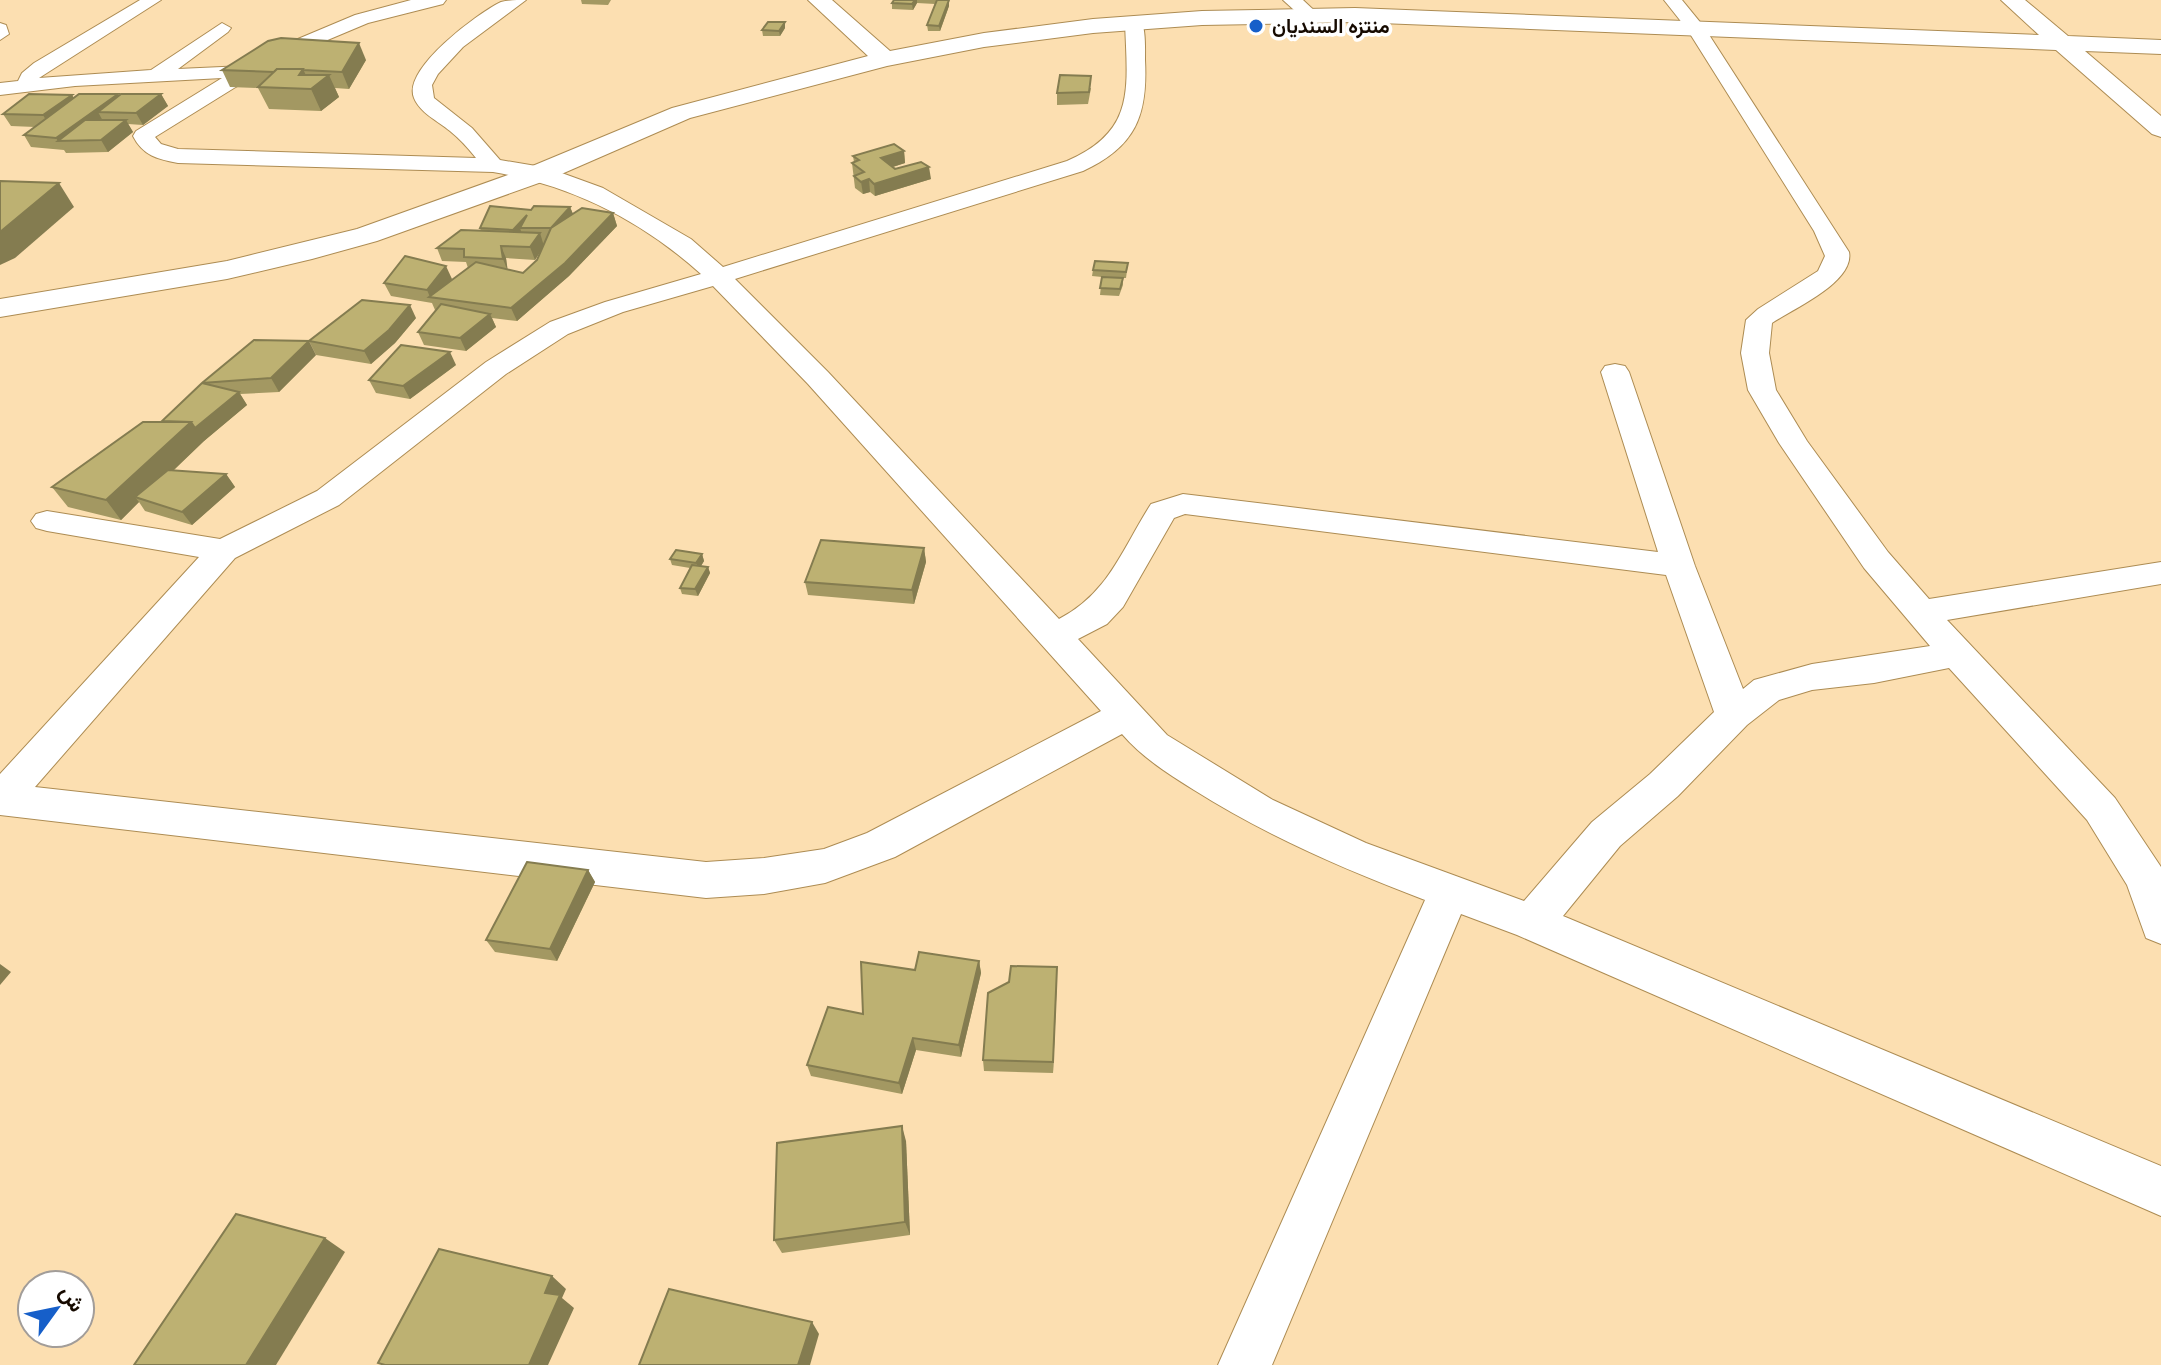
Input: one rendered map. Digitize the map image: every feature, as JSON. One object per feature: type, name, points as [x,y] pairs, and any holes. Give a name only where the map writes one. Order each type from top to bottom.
[{"type":"street","points":[[27,85],[29,77],[41,67],[152,0]]},
{"type":"street","points":[[437,0],[402,5],[353,19],[247,71],[160,123],[144,136],[147,145],[157,152],[178,156],[493,165],[540,173],[595,193],[682,244],[718,276],[818,378],[1057,635],[1154,745],[1259,811],[1352,855],[1532,922],[2161,1191]]},
{"type":"street","points":[[493,165],[473,140],[423,99],[420,89],[422,79],[459,41],[517,0]]},
{"type":"street","points":[[819,0],[885,59]]},
{"type":"street","points":[[1673,0],[1695,27],[1826,231],[1838,258],[1826,277],[1759,320],[1755,353],[1762,390],[1794,443],[1876,560],[1957,654],[2101,809],[2146,879],[2161,925]]},
{"type":"street","points":[[2012,0],[2161,129]]},
{"type":"street","points":[[0,308],[227,270],[367,235],[540,173],[681,113],[885,59],[984,40],[1134,21],[1301,7],[2161,47]]},
{"type":"street","points":[[0,799],[224,550],[328,498],[496,368],[559,328],[614,307],[997,192],[1075,166],[1106,150],[1123,132],[1135,101],[1134,21]]},
{"type":"street","points":[[157,75],[222,28]]},
{"type":"street","points":[[0,89],[157,75],[247,71]]},
{"type":"street","points":[[1615,372],[1679,566],[1734,715]]},
{"type":"street","points":[[1057,635],[1095,615],[1111,599],[1162,511],[1176,505],[1679,566]]},
{"type":"street","points":[[47,521],[224,550]]},
{"type":"street","points":[[1922,612],[2161,573]]},
{"type":"street","points":[[1532,922],[1606,834],[1664,785],[1734,715],[1767,690],[1812,677],[1874,670],[1957,654]]},
{"type":"street","points":[[0,799],[706,880],[764,876],[825,866],[881,845],[1126,715]]},
{"type":"street","points":[[1245,1365],[1449,892]]},
{"type":"building","points":[[894,0],[915,0],[912,4],[892,3]]},
{"type":"building","points":[[937,0],[949,0],[939,26],[927,25]]},
{"type":"building","points":[[768,22],[785,22],[779,31],[762,30]]},
{"type":"building","points":[[281,38],[359,43],[342,72],[222,70],[268,41]]},
{"type":"building","points":[[277,69],[303,69],[299,75],[329,75],[311,89],[258,87]]},
{"type":"building","points":[[1060,75],[1091,76],[1089,92],[1057,93]]},
{"type":"building","points":[[29,94],[72,95],[43,115],[3,114]]},
{"type":"building","points":[[79,94],[118,94],[56,138],[24,135]]},
{"type":"building","points":[[121,94],[161,94],[136,113],[98,112]]},
{"type":"building","points":[[85,120],[126,120],[101,140],[58,141]]},
{"type":"building","points":[[894,144],[904,151],[881,158],[895,169],[921,162],[929,167],[874,184],[869,179],[861,182],[854,176],[864,172],[852,163],[859,160],[853,156]]},
{"type":"building","points":[[0,181],[59,183],[0,232]]},
{"type":"building","points":[[490,206],[531,210],[534,206],[570,207],[551,228],[520,228],[527,215],[513,230],[480,228]]},
{"type":"building","points":[[582,208],[613,213],[565,263],[511,308],[429,297],[476,262],[523,273],[537,260],[551,228]]},
{"type":"building","points":[[461,230],[540,233],[530,247],[501,246],[503,259],[464,257],[464,249],[437,248]]},
{"type":"building","points":[[405,256],[446,266],[427,290],[384,283]]},
{"type":"building","points":[[1095,261],[1128,263],[1126,272],[1093,270]]},
{"type":"building","points":[[1102,277],[1123,278],[1120,289],[1100,288]]},
{"type":"building","points":[[362,300],[410,305],[389,330],[364,351],[309,341]]},
{"type":"building","points":[[441,304],[490,314],[460,338],[418,332]]},
{"type":"building","points":[[254,340],[309,341],[271,378],[202,383]]},
{"type":"building","points":[[401,345],[450,352],[403,386],[369,380]]},
{"type":"building","points":[[202,383],[239,392],[195,428],[191,422],[162,421]]},
{"type":"building","points":[[143,422],[191,422],[106,500],[52,487]]},
{"type":"building","points":[[168,470],[226,474],[182,512],[135,497]]},
{"type":"building","points":[[821,540],[924,548],[912,590],[805,582]]},
{"type":"building","points":[[676,550],[702,554],[696,563],[670,559]]},
{"type":"building","points":[[692,565],[708,567],[695,589],[680,588]]},
{"type":"building","points":[[527,862],[588,870],[550,949],[486,940]]},
{"type":"building","points":[[919,952],[979,961],[959,1045],[913,1038],[899,1083],[807,1065],[828,1007],[863,1014],[861,962],[915,970]]},
{"type":"building","points":[[1011,966],[1057,967],[1053,1062],[983,1060],[988,993],[1009,982]]},
{"type":"building","points":[[902,1126],[905,1222],[774,1240],[777,1143]]},
{"type":"building","points":[[236,1214],[325,1238],[246,1365],[134,1365]]},
{"type":"building","points":[[439,1249],[552,1276],[545,1293],[560,1295],[529,1365],[378,1363]]},
{"type":"building","points":[[669,1289],[812,1322],[798,1365],[639,1365]]},
{"type":"place","name":"منتزه السنديان","points":[[1256,26]]}]
